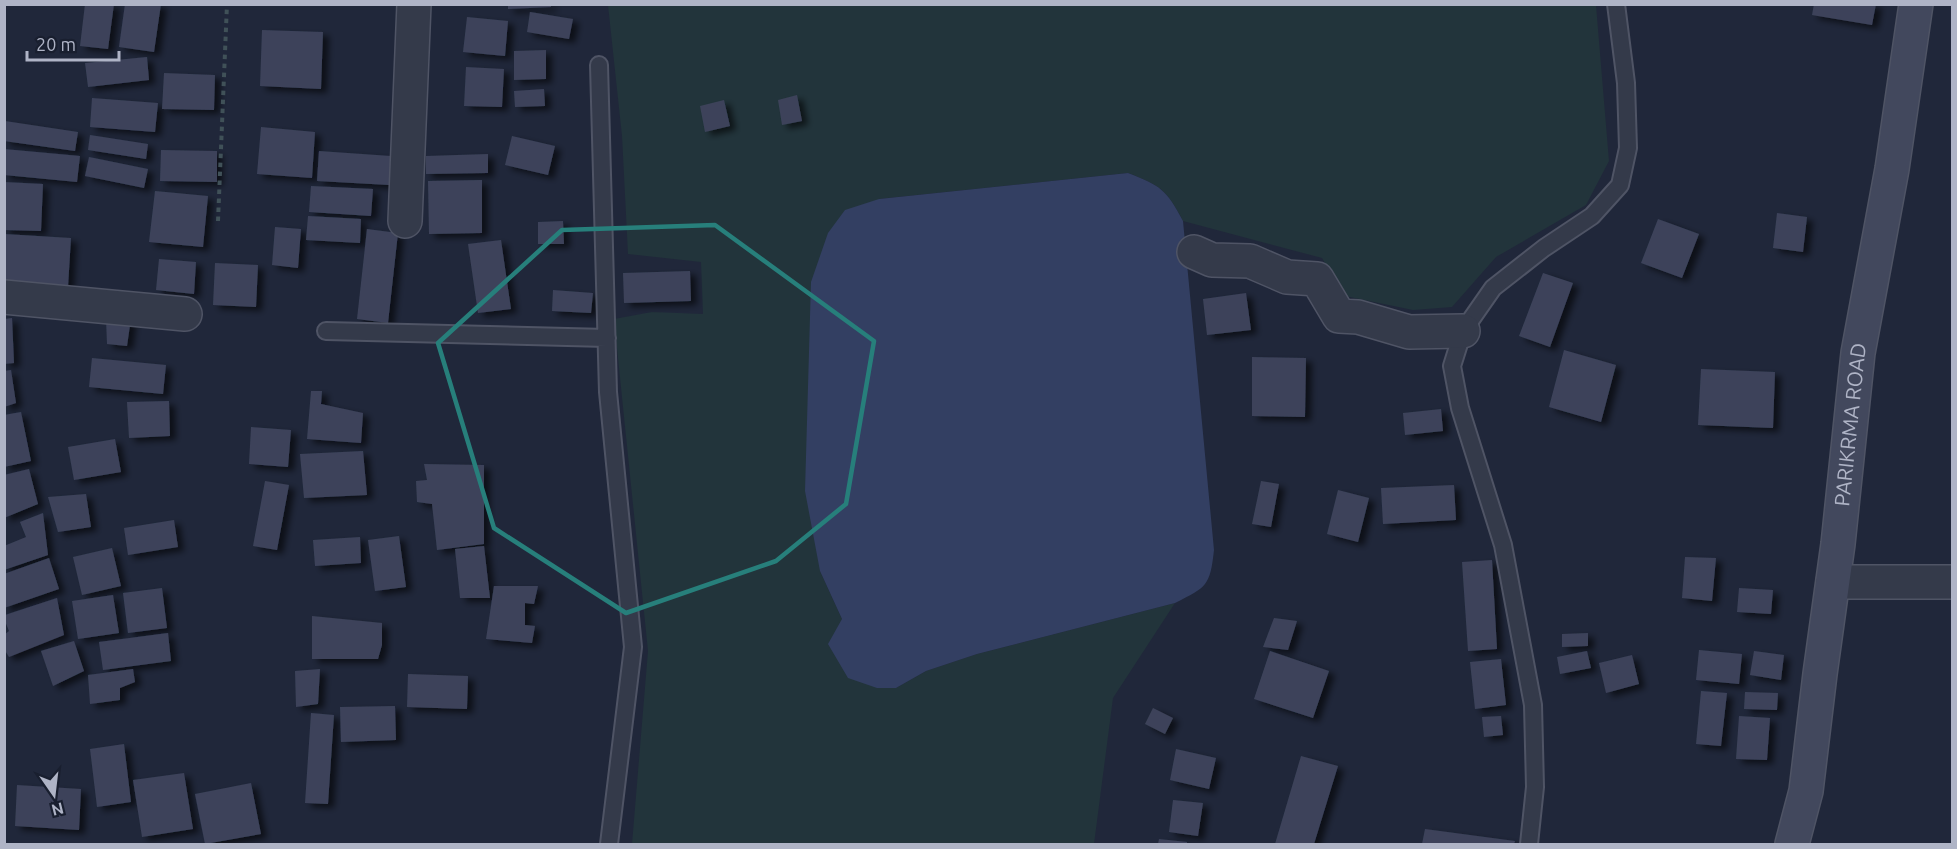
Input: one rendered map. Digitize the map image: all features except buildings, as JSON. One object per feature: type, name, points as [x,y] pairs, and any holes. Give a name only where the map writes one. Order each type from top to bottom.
[{"type":"street","points":[[405,220],[414,4]]},
{"type":"street","name":"PARIKRMA ROAD","points":[[1792,844],[1806,790],[1833,582],[1858,353],[1892,169],[1916,4]]},
{"type":"street","points":[[1194,252],[1212,260],[1250,261],[1287,277],[1317,279],[1339,316],[1358,317],[1409,332],[1463,331]]},
{"type":"street","points":[[4,297],[184,314]]},
{"type":"street","points":[[1833,582],[1953,582]]},
{"type":"lane","points":[[1530,844],[1535,787],[1533,705],[1503,545],[1460,408],[1452,366],[1463,331],[1493,288],[1544,248],[1592,216],[1620,185],[1628,148],[1626,83],[1616,4]]},
{"type":"lane","points":[[599,65],[608,392],[633,647],[609,844]]},
{"type":"lane","points":[[326,331],[608,338]]},
{"type":"path","points":[[218,220],[227,4]]},
{"type":"highlighted area","points":[[715,225],[874,341],[846,504],[776,561],[626,613],[494,528],[438,343],[562,230]]},
{"type":"shaded area","points":[[608,5],[1596,5],[1609,161],[1586,205],[1496,257],[1452,307],[1413,310],[1345,296],[1322,258],[1183,221],[1162,190],[1128,173],[879,199],[820,571],[842,619],[896,688],[926,671],[977,654],[1175,603],[1113,698],[1094,844],[632,844],[648,651],[614,319],[652,312],[703,314],[701,262],[628,254],[622,136]]},
{"type":"water","points":[[1128,173],[1162,190],[1183,221],[1214,550],[1211,571],[1205,584],[1175,603],[977,654],[926,671],[896,688],[877,688],[848,678],[828,644],[842,619],[820,571],[805,491],[811,282],[828,233],[845,210],[879,199]]}]
